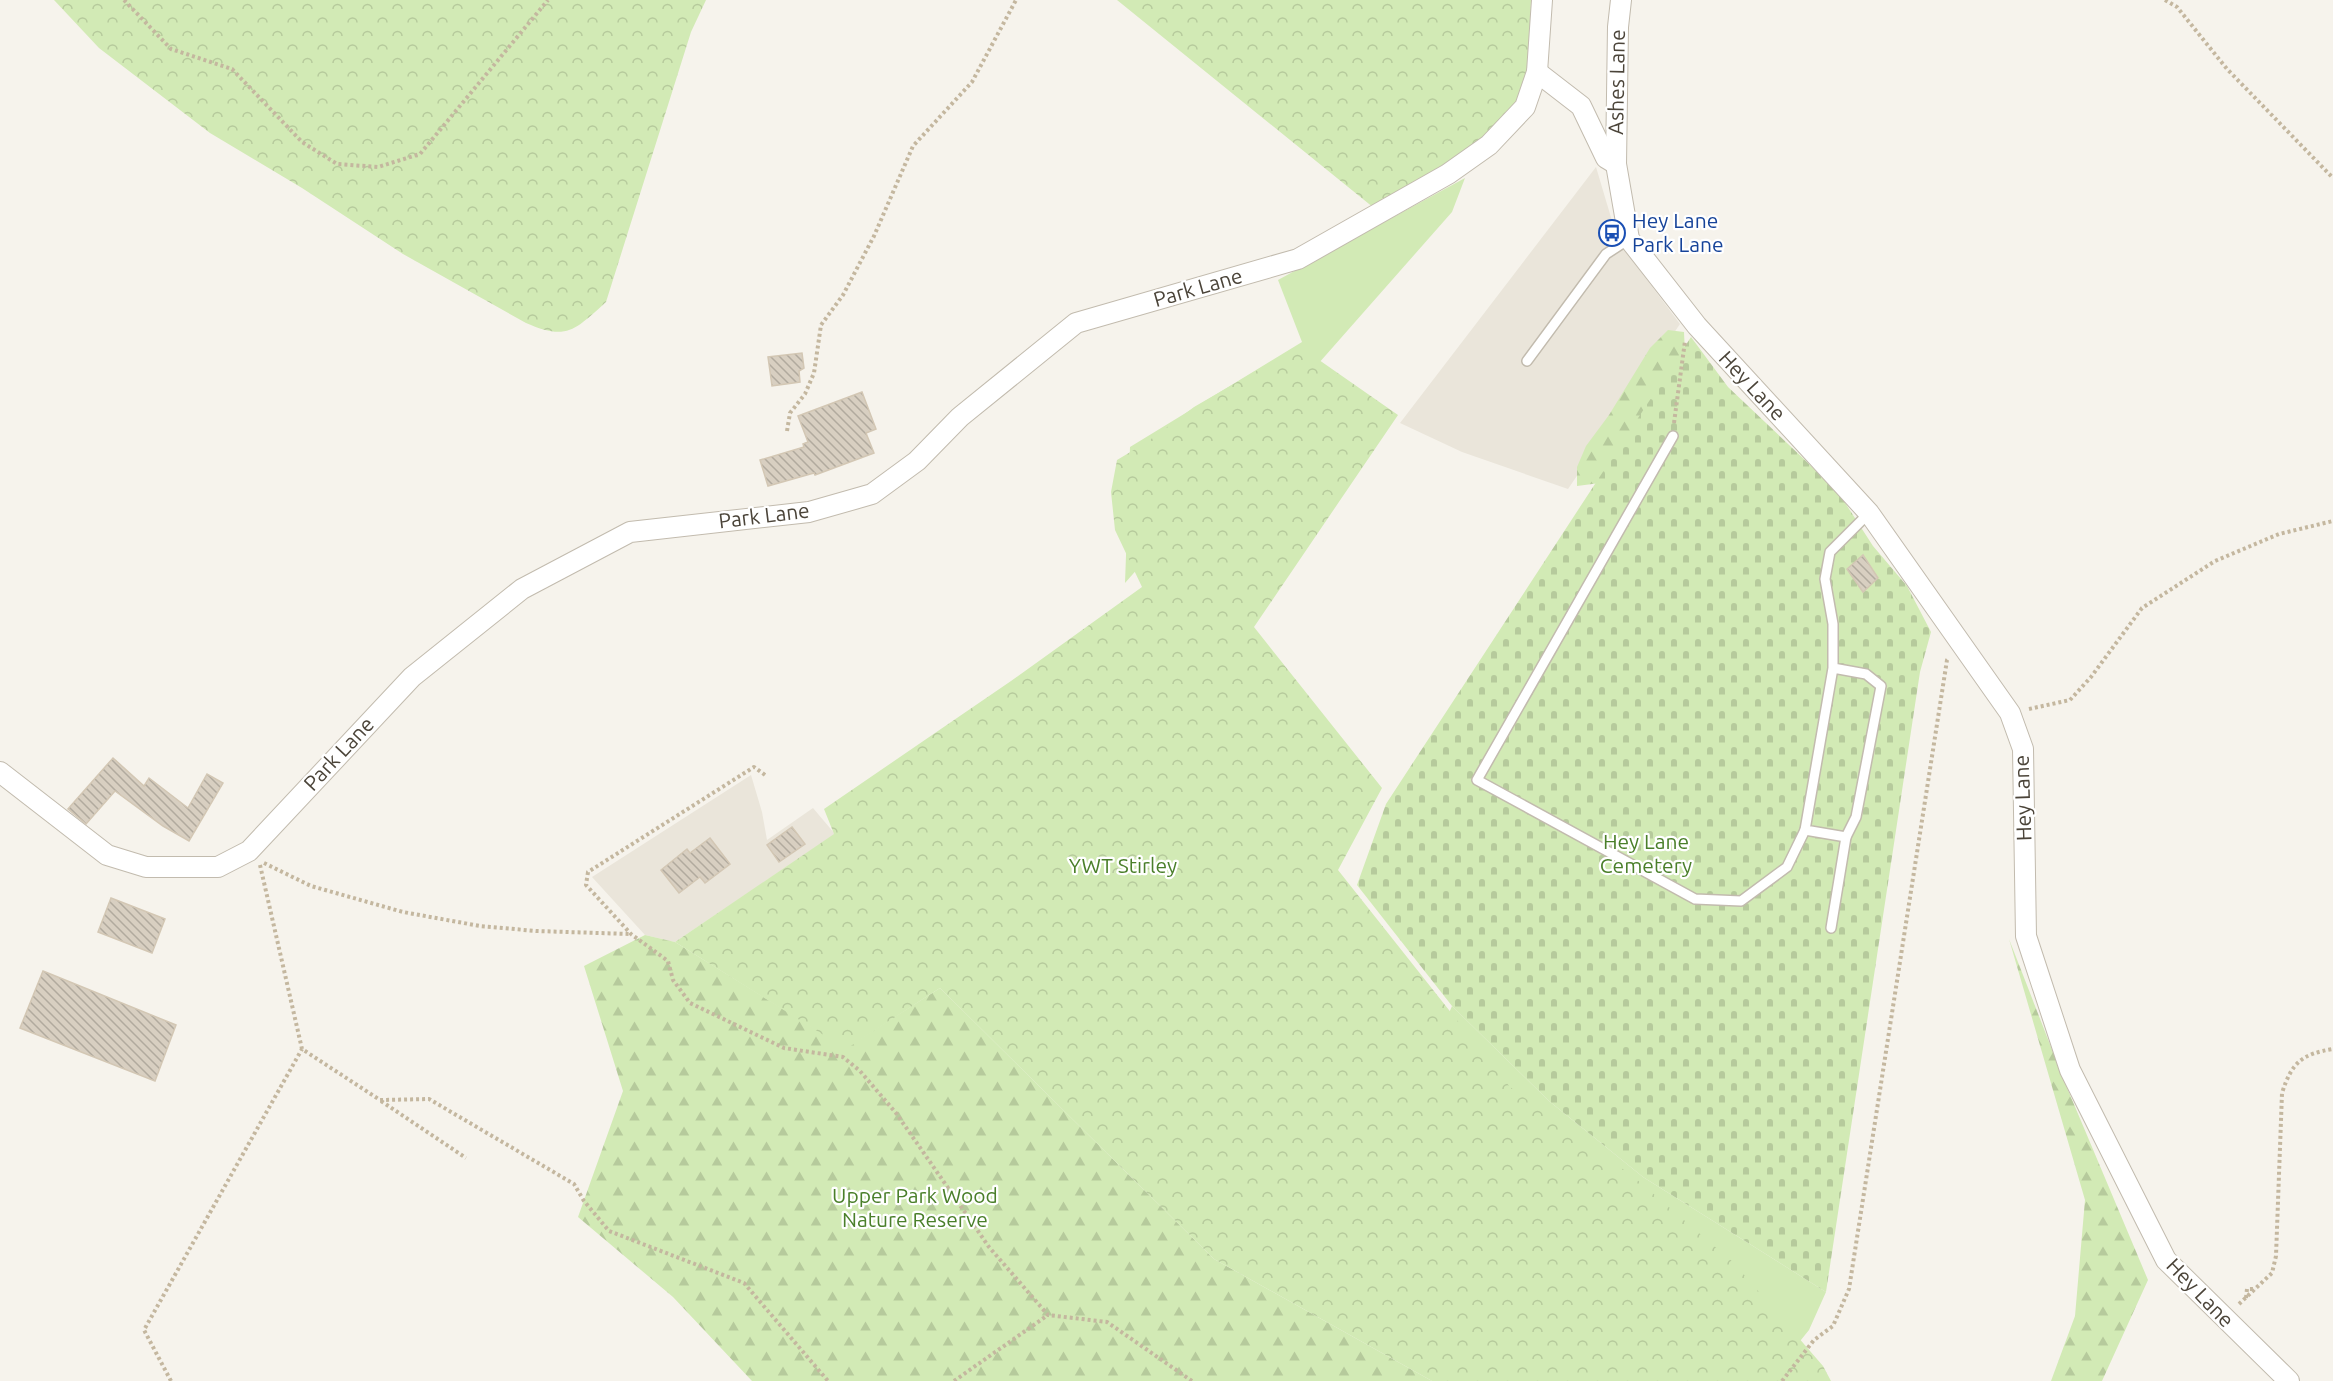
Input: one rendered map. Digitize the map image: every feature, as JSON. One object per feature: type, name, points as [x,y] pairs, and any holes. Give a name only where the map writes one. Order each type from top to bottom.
[{"type":"street","name":"Park Lane","points":[[0,772],[107,855],[146,867],[218,867],[249,851],[412,677],[522,589],[630,532],[809,512],[872,494],[916,461],[960,417],[1076,323],[1298,259],[1448,174],[1489,146],[1525,107],[1537,72],[1542,0]]},
{"type":"street","name":"Ashes Lane","points":[[1616,164],[1618,27],[1621,0]]},
{"type":"street","points":[[1537,72],[1581,106],[1606,158],[1616,164]]},
{"type":"street","name":"Hey Lane","points":[[1616,164],[1629,238],[1697,326],[1869,513],[2010,713],[2023,749],[2026,936],[2070,1070],[2166,1260],[2221,1317],[2289,1381]]},
{"type":"lane","points":[[1527,361],[1606,254],[1629,238]]},
{"type":"lane","points":[[1673,436],[1477,780],[1695,899],[1741,901],[1787,867],[1805,830],[1833,668],[1833,624],[1825,579],[1830,552],[1869,513]]},
{"type":"lane","points":[[1831,928],[1846,837],[1856,817],[1881,686],[1866,674],[1833,668]]},
{"type":"lane","points":[[1805,830],[1846,837]]},
{"type":"path","points":[[124,0],[171,49],[232,69],[302,142],[337,164],[378,167],[420,154],[548,0]]},
{"type":"path","points":[[787,431],[790,412],[806,394],[814,373],[821,325],[843,295],[874,236],[913,146],[972,82],[1016,0]]},
{"type":"path","points":[[2165,0],[2177,7],[2227,69],[2333,178]]},
{"type":"path","points":[[1673,436],[1685,339],[1697,326]]},
{"type":"path","points":[[2010,713],[2070,700],[2091,677],[2142,608],[2215,561],[2279,534],[2333,521]]},
{"type":"path","points":[[1785,1379],[1814,1340],[1833,1326],[1849,1289],[1947,660],[1964,645]]},
{"type":"path","points":[[765,775],[754,767],[588,872],[586,885],[631,934],[668,961],[673,980],[690,1003],[784,1048],[843,1057],[860,1071],[896,1113],[989,1247],[1048,1315]]},
{"type":"path","points":[[171,1381],[144,1330],[302,1049],[259,861],[311,886],[403,912],[480,926],[536,931],[631,934]]},
{"type":"path","points":[[302,1049],[466,1158]]},
{"type":"path","points":[[2221,1317],[2246,1298],[2272,1273],[2276,1256],[2282,1093],[2288,1075],[2300,1060],[2312,1052],[2333,1049]]},
{"type":"path","points":[[380,1100],[429,1099],[574,1184],[584,1201],[609,1231],[744,1283],[828,1381]]},
{"type":"path","points":[[954,1381],[1048,1315],[1107,1322],[1192,1381]]},
{"type":"shaded area","points":[[1596,167],[1618,241],[1680,324],[1568,489],[1462,452],[1400,423]]},
{"type":"shaded area","points":[[751,775],[762,812],[767,840],[813,808],[835,834],[675,942],[645,935],[592,877]]},
{"type":"green space","points":[[54,0],[706,0],[691,32],[606,302],[578,326],[561,332],[526,323],[403,254],[302,188],[210,133],[99,48]]},
{"type":"green space","points":[[1117,0],[1531,0],[1530,71],[1517,101],[1502,122],[1484,140],[1442,171],[1374,208]]},
{"type":"green space","points":[[1465,178],[1452,212],[1125,583],[1130,447],[1302,342],[1278,280]]},
{"type":"green space","points":[[1668,330],[1684,332],[1685,353],[1600,483],[1577,486],[1577,467],[1586,446],[1609,415],[1650,348]]},
{"type":"green space","name":"Hey Lane Cemetery","points":[[1691,337],[1728,387],[1842,498],[1873,546],[1907,586],[1931,632],[1920,672],[1826,1292],[1643,1177],[1549,1101],[1452,1006],[1357,885],[1386,804]]},
{"type":"green space","name":"YWT Stirley","points":[[1299,346],[1398,415],[1254,627],[1382,788],[1338,870],[1510,1087],[1635,1178],[1734,1263],[1823,1366],[1831,1381],[1432,1381],[1214,1259],[940,988],[846,1049],[675,942],[834,834],[824,809],[1011,681],[1142,587],[1115,530],[1111,492],[1117,460],[1147,442],[1194,407]]},
{"type":"green space","name":"Upper Park Wood Nature Reserve","points":[[645,935],[675,942],[846,1048],[940,988],[1214,1259],[1432,1381],[752,1381],[673,1297],[578,1217],[623,1091],[584,966]]},
{"type":"green space","points":[[2009,939],[2065,1083],[2148,1280],[2102,1381],[2051,1381],[2075,1316],[2085,1200]]},
{"type":"green space","points":[[1452,1006],[1549,1101],[1643,1177],[1826,1292],[1809,1330],[1768,1381],[1404,1119]]},
{"type":"building","points":[[802,353],[804,368],[799,371],[800,382],[772,386],[768,357]]},
{"type":"building","points":[[862,392],[876,429],[866,433],[874,453],[815,475],[814,473],[768,486],[760,460],[804,447],[803,444],[808,442],[798,416]]},
{"type":"building","points":[[1863,555],[1878,578],[1863,592],[1847,569]]},
{"type":"building","points":[[113,758],[144,786],[149,778],[188,808],[207,774],[223,783],[189,841],[163,826],[115,791],[86,824],[68,809]]},
{"type":"building","points":[[792,827],[805,844],[779,862],[767,845]]},
{"type":"building","points":[[710,838],[730,864],[705,883],[700,877],[679,893],[661,870],[687,849],[690,853]]},
{"type":"building","points":[[111,898],[165,919],[152,953],[98,932]]},
{"type":"building","points":[[43,971],[176,1025],[155,1081],[20,1028]]},
{"type":"place","name":"Hey Lane Park Lane","points":[[1612,233]]}]
